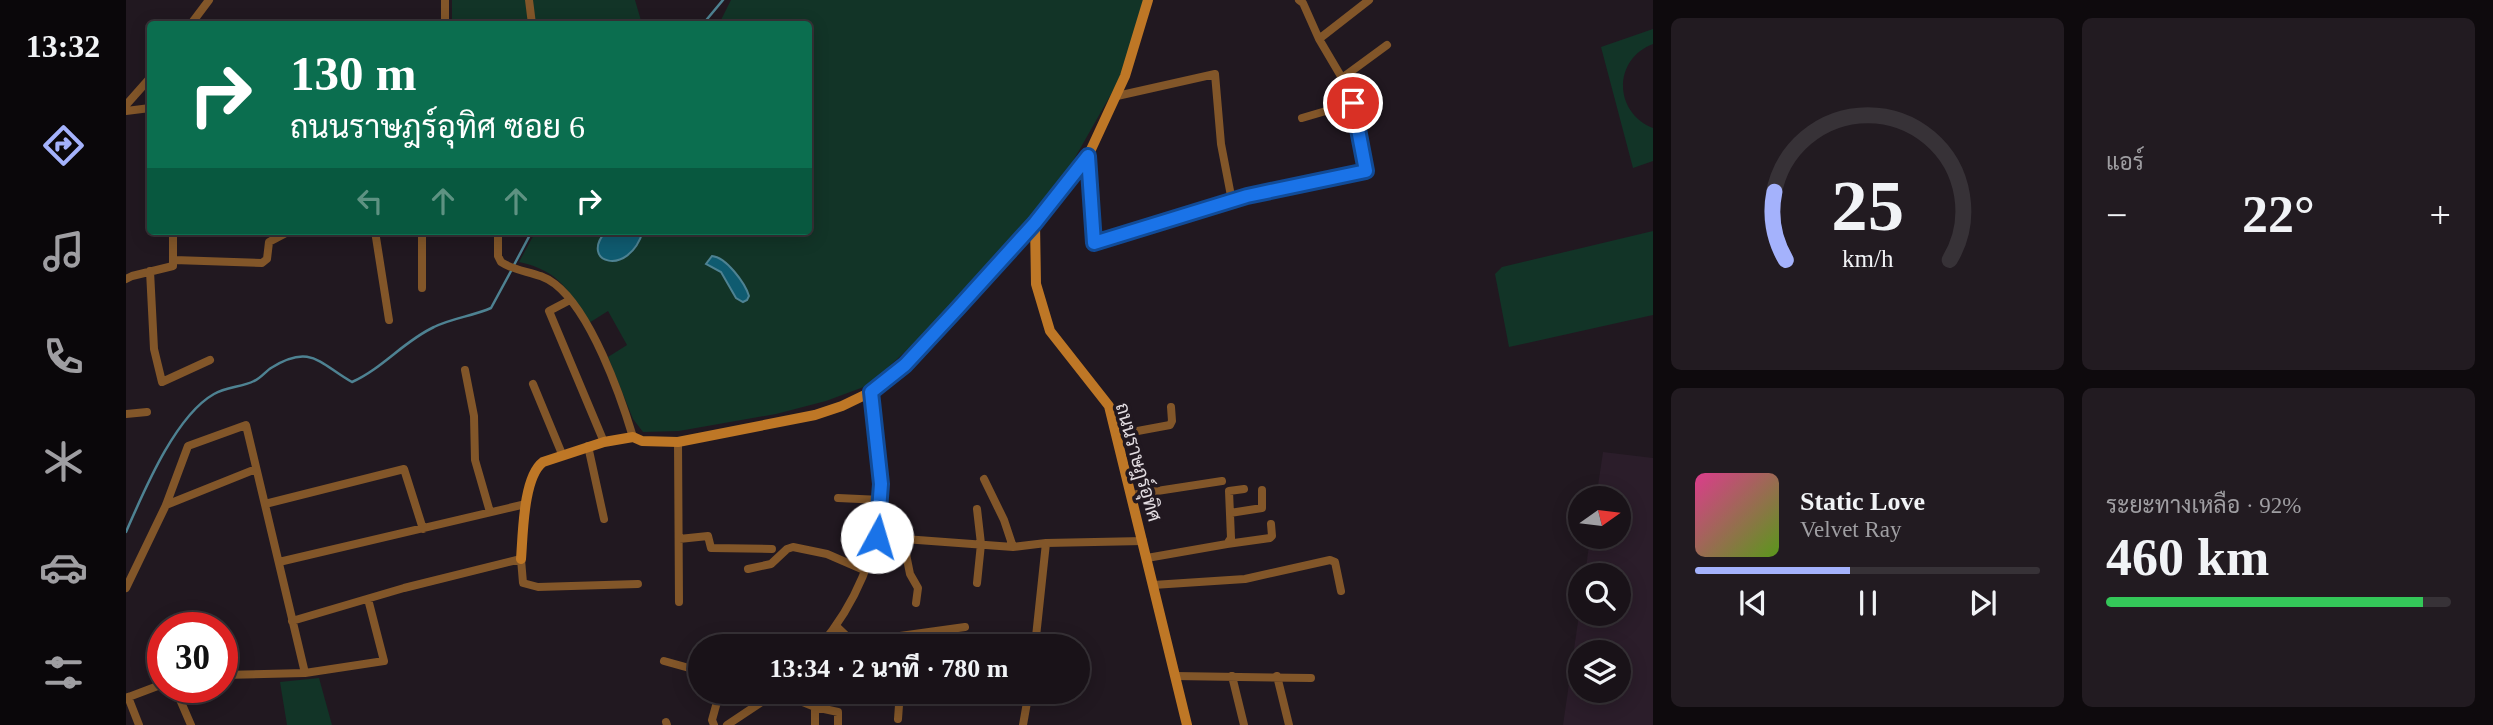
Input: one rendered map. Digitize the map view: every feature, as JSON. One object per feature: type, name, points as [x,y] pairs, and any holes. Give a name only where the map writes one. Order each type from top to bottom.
[{"type":"street","points":[[193,21],[209,0]]},
{"type":"street","points":[[445,0],[445,21]]},
{"type":"street","points":[[529,0],[532,21]]},
{"type":"street","points":[[638,584],[538,587],[523,583],[521,559],[526,504],[537,467],[562,454],[604,442],[633,437],[642,441],[678,442],[815,415],[871,392],[905,365],[1035,223],[1088,156],[1125,76],[1148,0]]},
{"type":"street","points":[[1088,156],[1094,243],[1232,201],[1366,171],[1353,103],[1303,3],[1299,0]]},
{"type":"street","points":[[1319,39],[1369,0]]},
{"type":"street","points":[[1342,78],[1387,45]]},
{"type":"street","points":[[1117,96],[1215,74],[1222,144],[1232,201]]},
{"type":"street","points":[[126,105],[147,86]]},
{"type":"street","points":[[1302,117],[1353,103]]},
{"type":"street","points":[[126,111],[147,108]]},
{"type":"street","name":"ถนนราษฎร์อุทิศ","points":[[1035,223],[1036,284],[1050,331],[1109,406],[1187,725]]},
{"type":"street","points":[[173,235],[173,263]]},
{"type":"street","points":[[126,279],[173,263],[262,262],[267,260],[269,242],[282,235]]},
{"type":"street","points":[[376,235],[389,320]]},
{"type":"street","points":[[422,235],[422,288]]},
{"type":"street","points":[[498,235],[498,256],[503,265],[550,281],[570,300],[582,317],[621,400],[633,437]]},
{"type":"street","points":[[150,271],[154,349],[160,380],[164,383],[210,360]]},
{"type":"street","points":[[570,300],[549,311],[604,442]]},
{"type":"street","points":[[465,370],[474,416],[475,460],[490,512]]},
{"type":"street","points":[[533,384],[562,454]]},
{"type":"street","points":[[830,634],[854,597],[877,537],[881,500],[871,392]]},
{"type":"street","points":[[1116,435],[1170,425],[1171,407]]},
{"type":"street","points":[[126,414],[148,411]]},
{"type":"street","points":[[126,588],[166,505],[188,446],[246,425],[305,673]]},
{"type":"street","points":[[678,442],[679,602]]},
{"type":"street","points":[[588,446],[604,519]]},
{"type":"street","points":[[166,505],[256,469]]},
{"type":"street","points":[[265,504],[404,469],[423,529]]},
{"type":"street","points":[[985,479],[1013,547]]},
{"type":"street","points":[[1131,495],[1222,481]]},
{"type":"street","points":[[1227,544],[1231,538],[1229,491],[1244,489]]},
{"type":"street","points":[[1230,513],[1262,508],[1262,490]]},
{"type":"street","points":[[838,498],[881,500]]},
{"type":"street","points":[[279,562],[526,504]]},
{"type":"street","points":[[976,583],[981,544],[977,509]]},
{"type":"street","points":[[1147,558],[1270,538],[1270,524]]},
{"type":"street","points":[[679,539],[708,536],[711,548],[772,549]]},
{"type":"street","points":[[877,537],[1013,547],[1046,543],[1143,541]]},
{"type":"street","points":[[903,539],[910,574],[918,588],[916,603]]},
{"type":"street","points":[[1036,634],[1046,543]]},
{"type":"street","points":[[748,569],[771,564],[793,547],[827,554],[864,570]]},
{"type":"street","points":[[292,621],[368,598],[521,559]]},
{"type":"street","points":[[1153,585],[1245,579],[1331,559],[1335,562],[1341,591]]},
{"type":"street","points":[[238,675],[305,673],[384,661],[368,598]]},
{"type":"street","points":[[836,627],[844,634]]},
{"type":"street","points":[[914,634],[965,627]]},
{"type":"street","points":[[664,661],[688,668]]},
{"type":"street","points":[[1175,676],[1311,678]]},
{"type":"street","points":[[1232,676],[1244,725]]},
{"type":"street","points":[[1277,676],[1289,725]]},
{"type":"street","points":[[139,725],[127,697],[147,690]]},
{"type":"street","points":[[181,703],[191,725]]},
{"type":"street","points":[[714,725],[712,720],[716,704]]},
{"type":"street","points":[[727,725],[758,704]]},
{"type":"street","points":[[808,704],[838,712],[838,725]]},
{"type":"street","points":[[898,719],[899,704]]},
{"type":"street","points":[[1023,725],[1027,704]]},
{"type":"street","points":[[815,707],[815,725]]},
{"type":"shaded area","points":[[1603,452],[1653,458],[1653,725],[1563,725],[1568,691],[1568,703],[1631,703],[1631,640],[1575,640],[1577,626],[1631,626],[1631,563],[1587,563],[1588,550],[1631,550],[1631,486],[1598,486]]},
{"type":"green space","points":[[452,0],[635,0],[641,21],[452,21]]},
{"type":"green space","points":[[731,0],[1146,0],[1119,80],[1072,163],[997,258],[936,323],[869,385],[826,401],[776,414],[679,431],[643,432],[633,419],[608,357],[627,345],[608,311],[589,323],[562,284],[554,277],[519,262],[534,235],[812,235],[812,21],[720,21]]},
{"type":"green space","points":[[1653,29],[1653,44],[1630,61],[1623,86],[1630,110],[1653,128],[1653,161],[1633,168],[1601,47]]},
{"type":"green space","points":[[1653,231],[1653,315],[1509,347],[1495,274],[1502,267]]},
{"type":"green space","points":[[319,678],[332,725],[287,725],[280,682]]},
{"type":"water","points":[[603,235],[641,235],[636,246],[618,260],[609,261],[602,257],[598,251]]},
{"type":"water","points":[[712,256],[723,261],[739,278],[749,296],[747,300],[743,302],[736,298],[721,272],[706,264]]},
{"type":"waterway","points":[[706,21],[723,0]]},
{"type":"waterway","points":[[514,265],[530,235]]},
{"type":"waterway","points":[[126,532],[151,476],[174,437],[186,419],[214,394],[254,381],[271,368],[296,357],[306,357],[323,363],[352,382],[434,327],[491,308],[511,271]]},
{"type":"route","points":[[877,537],[881,484],[871,392],[905,365],[957,309],[1035,223],[1088,156],[1094,243],[1247,196],[1366,171],[1353,103]]}]
